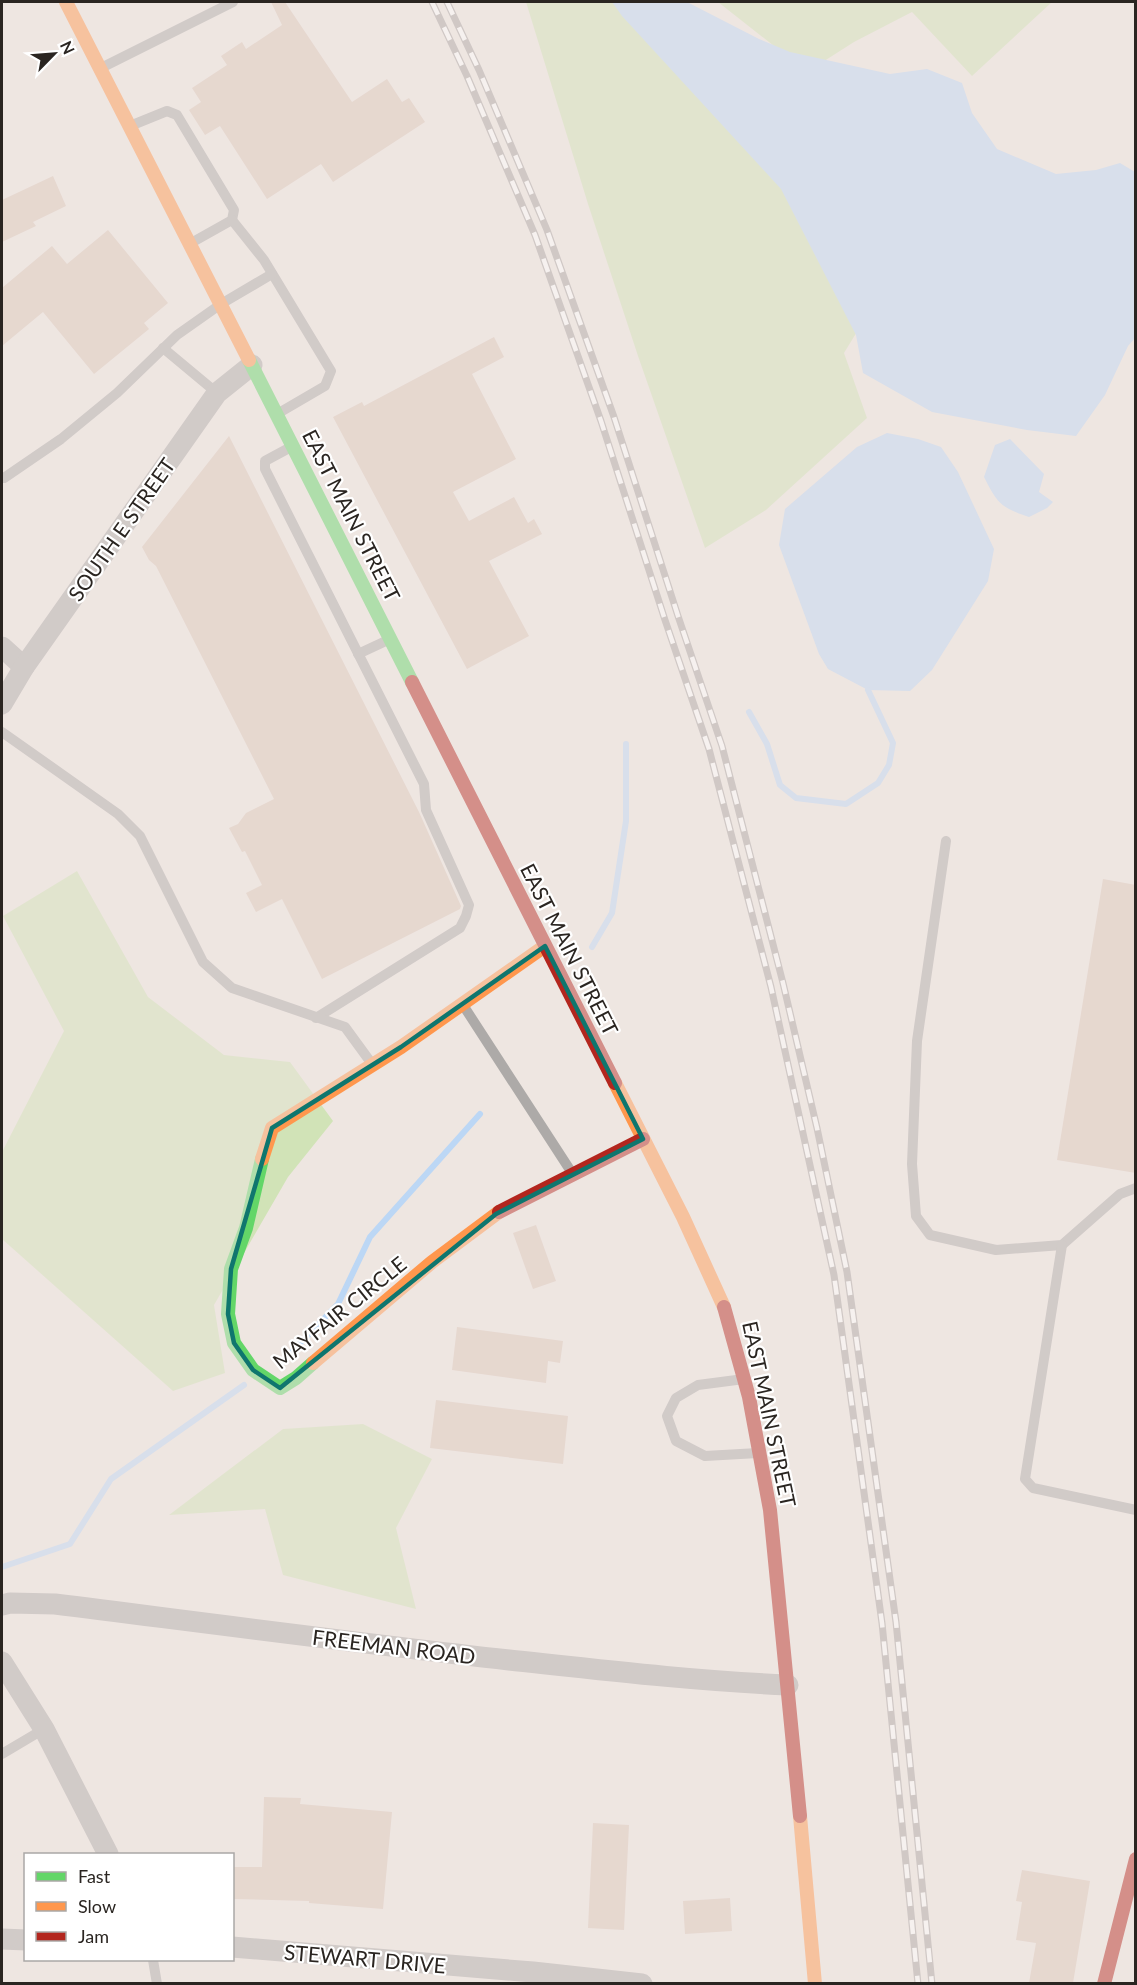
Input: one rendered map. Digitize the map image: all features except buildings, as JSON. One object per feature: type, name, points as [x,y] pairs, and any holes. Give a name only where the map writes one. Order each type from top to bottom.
[{"type":"main road","name":"EAST MAIN STREET","points":[[66,2],[643,1138],[726,1313],[761,1452],[774,1539],[815,1983]]},
{"type":"main road","name":"MAYFAIR CIRCLE","points":[[545,946],[462,1005],[272,1128],[264,1151],[246,1228],[231,1269],[228,1314],[234,1343],[253,1370],[280,1388],[296,1378],[432,1262],[496,1214],[643,1138]]},
{"type":"main road","points":[[1104,1983],[1136,1859]]},
{"type":"street","name":"SOUTH E STREET","points":[[2,704],[24,667],[217,393],[252,365]]},
{"type":"street","points":[[2,647],[24,667]]},
{"type":"street","name":"FREEMAN ROAD","points":[[2,1605],[10,1603],[55,1604],[525,1662],[728,1682],[789,1685]]},
{"type":"street","points":[[2,1662],[44,1729],[107,1853]]},
{"type":"street","points":[[2,1940],[24,1940]]},
{"type":"street","name":"STEWART DRIVE","points":[[234,1947],[532,1978],[642,1983]]},
{"type":"lane","points":[[100,68],[233,2]]},
{"type":"lane","points":[[130,126],[166,111],[177,115],[234,210],[232,219],[190,244]]},
{"type":"lane","points":[[232,219],[264,260],[331,371],[325,386],[277,414]]},
{"type":"lane","points":[[4,478],[61,439],[117,393],[177,335],[221,304],[272,274]]},
{"type":"lane","points":[[163,348],[217,393]]},
{"type":"lane","points":[[293,446],[265,460],[265,469],[424,784],[426,810],[469,904],[460,928],[316,1018]]},
{"type":"lane","points":[[358,654],[391,639]]},
{"type":"lane","points":[[2,732],[118,814],[140,836],[203,962],[232,988],[345,1028],[372,1065]]},
{"type":"lane","points":[[945,841],[917,1041],[912,1164],[916,1216],[930,1235],[996,1250],[1062,1245],[1120,1194],[1136,1188]]},
{"type":"lane","points":[[462,1005],[573,1174]]},
{"type":"lane","points":[[1062,1245],[1025,1479],[1033,1488],[1136,1510]]},
{"type":"lane","points":[[744,1379],[698,1385],[676,1398],[667,1416],[676,1441],[705,1456],[761,1452]]},
{"type":"lane","points":[[2,1754],[44,1729]]},
{"type":"lane","points":[[153,1961],[157,1983]]},
{"type":"highlighted area","points":[[545,946],[643,1139],[496,1214],[280,1388],[253,1370],[234,1343],[228,1314],[231,1269],[272,1128],[401,1047]]},
{"type":"green space","points":[[526,2],[627,2],[656,31],[874,304],[844,353],[867,418],[766,510],[705,548],[588,204]]},
{"type":"green space","points":[[718,2],[1052,2],[972,76],[912,12],[854,42],[807,72]]},
{"type":"green space","points":[[77,871],[148,997],[224,1055],[290,1062],[333,1121],[288,1177],[214,1305],[225,1373],[173,1391],[2,1239],[2,1152],[64,1031],[3,916]]},
{"type":"green space","points":[[363,1424],[432,1459],[396,1528],[416,1609],[283,1575],[265,1509],[169,1515],[283,1429]]},
{"type":"water","points":[[612,2],[687,2],[759,39],[790,52],[890,74],[927,69],[962,83],[972,113],[997,149],[1056,174],[1096,170],[1120,163],[1135,172],[1135,338],[1128,346],[1105,395],[1076,436],[1027,430],[932,412],[863,373],[856,335],[781,189],[622,16]]},
{"type":"water","points":[[887,433],[918,439],[941,447],[958,472],[994,549],[988,581],[932,670],[910,691],[868,690],[828,669],[819,654],[779,545],[785,509],[857,447]]},
{"type":"water","points":[[1010,439],[1044,474],[1039,492],[1053,502],[1047,508],[1029,517],[1001,503],[984,477],[995,445]]},
{"type":"waterway","points":[[749,712],[767,744],[780,785],[796,798],[846,804],[878,783],[889,765],[893,743],[868,690]]},
{"type":"waterway","points":[[592,947],[612,913],[626,821],[626,744]]},
{"type":"waterway","points":[[282,1362],[338,1304],[370,1237],[480,1114]]},
{"type":"waterway","points":[[2,1567],[70,1544],[111,1479],[244,1385]]},
{"type":"railway","points":[[432,2],[467,76],[535,235],[601,421],[709,749],[771,987],[834,1275],[882,1623],[918,1984]]},
{"type":"railway","points":[[447,2],[479,70],[547,230],[614,417],[722,746],[783,983],[817,1128],[847,1272],[896,1622],[932,1984]]},
{"type":"traffic: fast","points":[[249,360],[412,682]]},
{"type":"traffic: fast","points":[[262,1159],[246,1228],[231,1269],[228,1314],[234,1343],[253,1370],[280,1388],[313,1363]]},
{"type":"traffic: slow","points":[[66,2],[249,360]]},
{"type":"traffic: slow","points":[[262,1159],[272,1128],[401,1047],[545,946]]},
{"type":"traffic: slow","points":[[615,1083],[683,1217],[724,1307]]},
{"type":"traffic: slow","points":[[313,1363],[432,1262],[499,1212]]},
{"type":"traffic: slow","points":[[800,1816],[815,1984]]},
{"type":"traffic: jam","points":[[412,682],[615,1083]]},
{"type":"traffic: jam","points":[[499,1212],[643,1139]]},
{"type":"traffic: jam","points":[[724,1307],[749,1397],[770,1510],[800,1816]]},
{"type":"traffic: jam","points":[[1104,1984],[1136,1859]]}]
